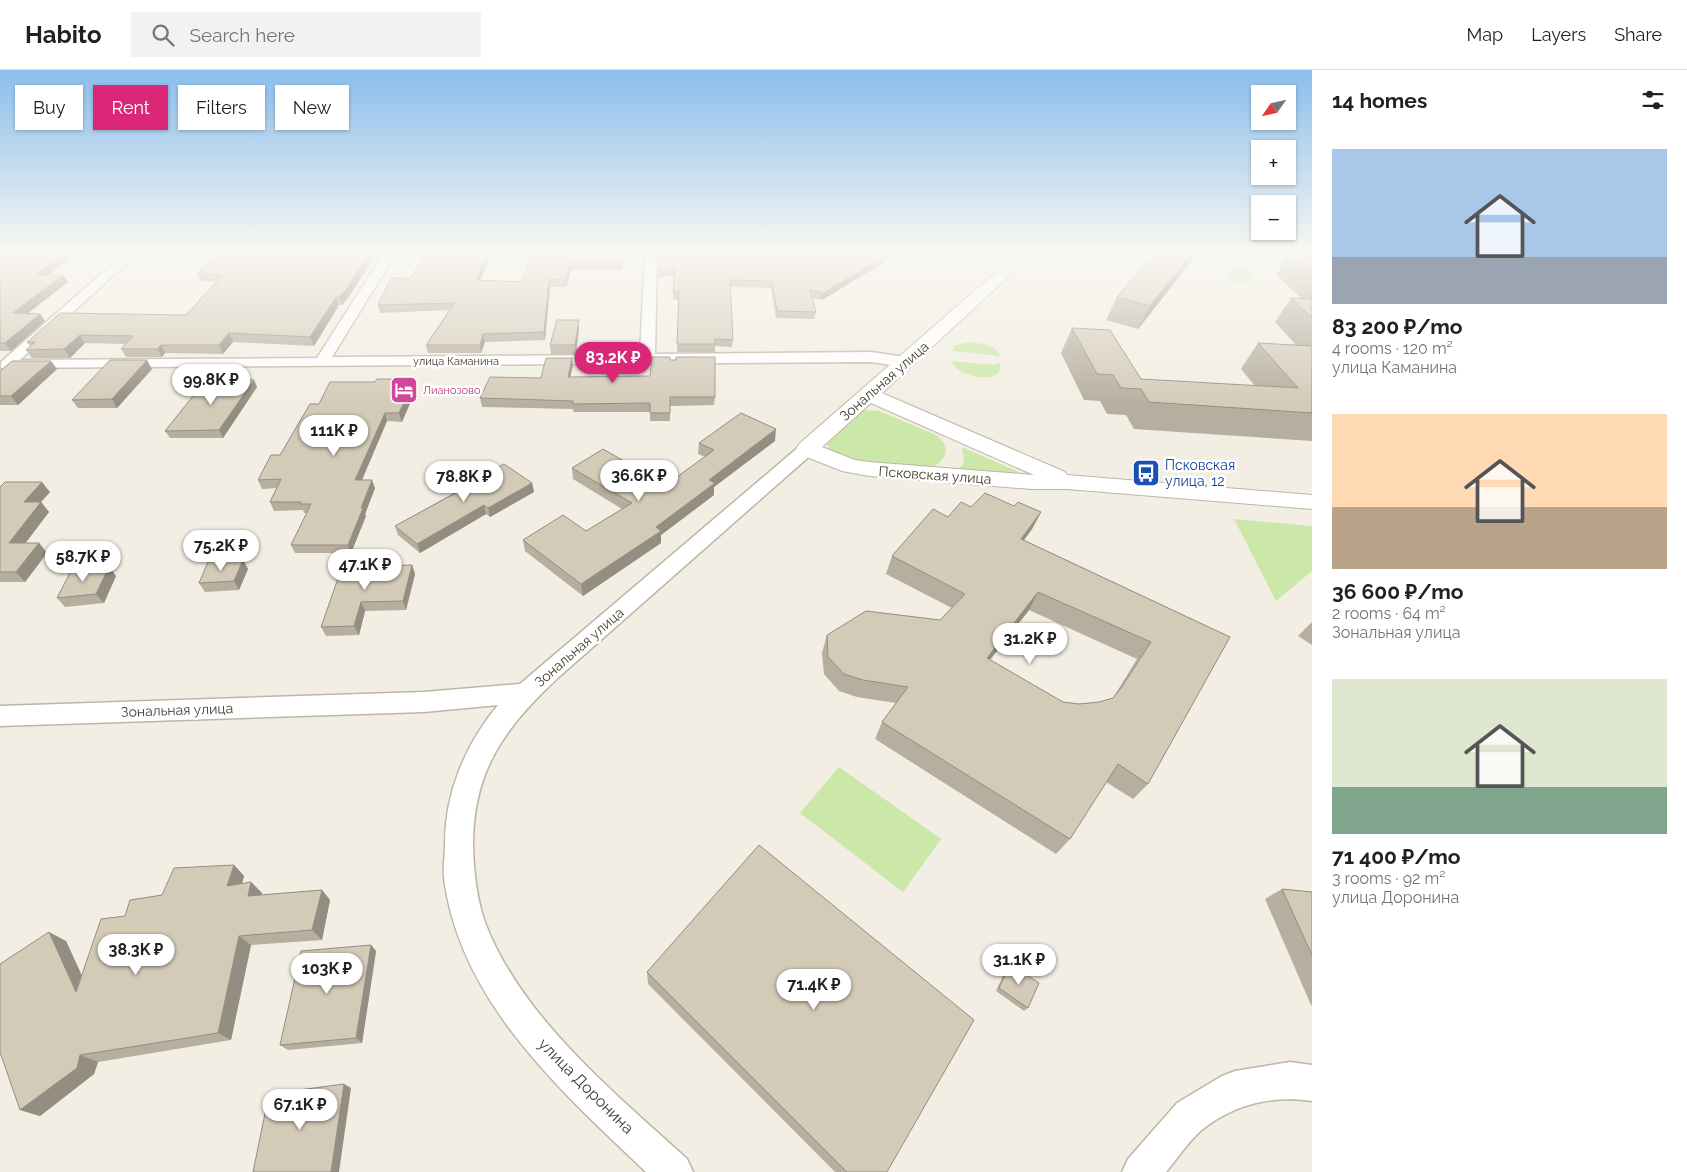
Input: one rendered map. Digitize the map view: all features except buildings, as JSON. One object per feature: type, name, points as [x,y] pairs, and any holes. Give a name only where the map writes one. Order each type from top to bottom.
[{"type":"street","name":"улица Каманина","points":[[74,304],[6,364],[871,357],[905,362]]},
{"type":"street","points":[[322,362],[358,304]]},
{"type":"street","points":[[647,360],[649,304]]},
{"type":"street","name":"Зональная улица","points":[[0,716],[424,702],[526,693],[807,449],[969,304]]},
{"type":"street","name":"Псковская улица","points":[[868,394],[1066,482]]},
{"type":"street","points":[[927,474],[946,468],[955,456],[956,445],[942,427]]},
{"type":"street","name":"Псковская улица","points":[[807,449],[850,466],[869,469],[1032,482],[1066,482],[1312,502]]},
{"type":"street","name":"улица Доронина","points":[[526,693],[511,707],[482,749],[469,779],[461,806],[456,864],[469,920],[483,958],[527,1025],[563,1068],[674,1172]]},
{"type":"street","points":[[1141,1172],[1190,1116],[1235,1089],[1290,1080],[1312,1083]]},
{"type":"green space","points":[[969,342],[991,347],[1000,356],[952,351],[957,345]]},
{"type":"green space","points":[[952,361],[1000,364],[1000,371],[996,375],[980,377],[962,372]]},
{"type":"green space","points":[[865,410],[879,411],[936,435],[945,446],[946,452],[944,457],[935,465],[921,469],[866,463],[838,455],[825,442],[852,413]]},
{"type":"green space","points":[[962,447],[1023,475],[956,471],[964,463]]},
{"type":"green space","points":[[1234,519],[1312,526],[1312,571],[1276,601]]},
{"type":"green space","points":[[839,767],[941,839],[903,892],[800,813]]},
{"type":"place","name":"Лианозово","points":[[404,390]]},
{"type":"place","name":"Псковская улица, 12","points":[[1146,473]]}]
